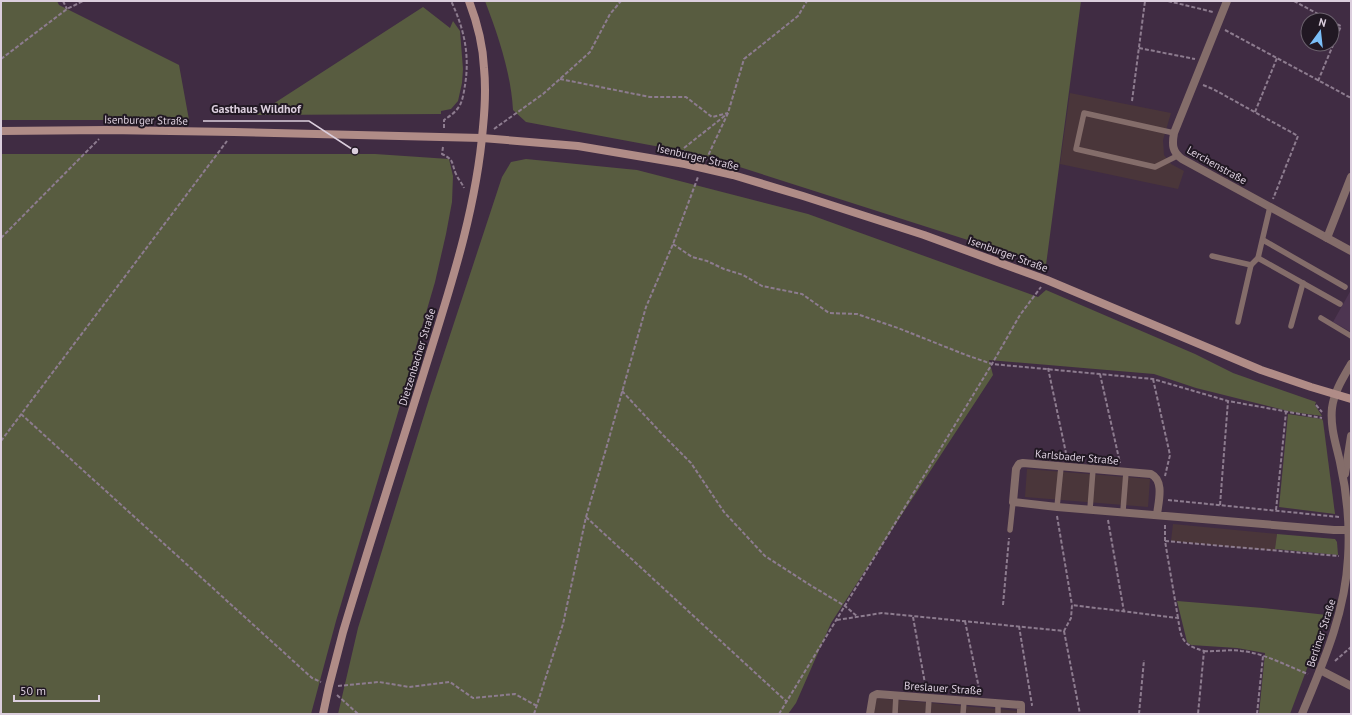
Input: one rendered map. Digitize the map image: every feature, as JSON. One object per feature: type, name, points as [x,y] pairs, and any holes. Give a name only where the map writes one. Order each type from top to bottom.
[{"type":"main road","name":"Dietzenbacher Straße","points":[[323,714],[328,686],[356,588],[450,287],[472,203],[479,164],[485,102],[484,67],[479,33],[469,1]]},
{"type":"main road","name":"Isenburger Straße","points":[[1,131],[107,130],[482,138],[578,146],[685,164],[803,196],[909,230],[1046,280],[1261,370],[1351,399]]},
{"type":"street","name":"Lerchenstraße","points":[[1227,1],[1174,133],[1172,145],[1173,150],[1177,156],[1351,251]]},
{"type":"street","points":[[1327,238],[1351,178]]},
{"type":"street","points":[[1335,394],[1351,364]]},
{"type":"street","name":"Berliner Straße","points":[[1335,394],[1332,408],[1333,431],[1347,482]]},
{"type":"street","name":"Berliner Straße","points":[[1302,714],[1319,674],[1343,603],[1347,580],[1350,530],[1348,522],[1345,467],[1351,436]]},
{"type":"street","name":"Karlsbader Straße","points":[[1013,502],[1016,469],[1022,463],[1151,474],[1155,476],[1160,484]]},
{"type":"street","points":[[1157,515],[1160,484]]},
{"type":"street","points":[[1013,502],[1167,516],[1350,530]]},
{"type":"street","points":[[1319,674],[1329,675],[1351,686]]},
{"type":"street","name":"Breslauer Straße","points":[[870,714],[872,698],[875,694],[1022,705]]},
{"type":"street","points":[[1021,714],[1022,705]]},
{"type":"lane","points":[[1174,133],[1084,113],[1076,149],[1155,166],[1177,156]]},
{"type":"lane","points":[[1238,322],[1251,265],[1258,258],[1270,207]]},
{"type":"lane","points":[[1262,240],[1345,287]]},
{"type":"lane","points":[[1212,256],[1251,265]]},
{"type":"lane","points":[[1258,258],[1340,304]]},
{"type":"lane","points":[[1291,326],[1303,283]]},
{"type":"lane","points":[[1321,318],[1351,336]]},
{"type":"lane","points":[[1057,506],[1065,467]]},
{"type":"lane","points":[[1090,508],[1093,469]]},
{"type":"lane","points":[[1123,511],[1124,472]]},
{"type":"lane","points":[[1010,530],[1013,502]]},
{"type":"lane","points":[[895,714],[896,695]]},
{"type":"lane","points":[[928,698],[928,714]]},
{"type":"lane","points":[[963,714],[964,701]]},
{"type":"lane","points":[[998,703],[998,714]]},
{"type":"path","points":[[63,1],[67,9]]},
{"type":"path","points":[[1,59],[67,9],[83,1]]},
{"type":"path","points":[[451,1],[462,29],[467,53],[466,75],[460,106],[453,114],[444,120],[442,154],[453,161],[456,175],[472,203]]},
{"type":"path","points":[[482,138],[542,94],[590,52],[610,14],[621,1]]},
{"type":"path","points":[[534,714],[563,624],[586,517],[646,307],[673,244],[702,168],[728,113],[744,59],[798,16],[807,1]]},
{"type":"path","points":[[1132,101],[1145,1]]},
{"type":"path","points":[[1168,1],[1222,14]]},
{"type":"path","points":[[1295,1],[1315,12]]},
{"type":"path","points":[[1217,26],[1351,98]]},
{"type":"path","points":[[1139,48],[1203,60]]},
{"type":"path","points":[[1318,81],[1330,52]]},
{"type":"path","points":[[1255,112],[1277,58]]},
{"type":"path","points":[[560,79],[650,97],[686,97],[712,117],[728,113]]},
{"type":"path","points":[[1195,82],[1213,89],[1298,136],[1270,207]]},
{"type":"path","points":[[685,164],[684,148],[728,113]]},
{"type":"path","points":[[1,238],[107,130]]},
{"type":"path","points":[[1,441],[234,132]]},
{"type":"path","points":[[673,244],[692,257],[708,261],[724,269],[744,275],[762,286],[802,294],[829,313],[857,314],[992,364],[1048,368],[1153,379],[1228,401],[1324,419]]},
{"type":"path","points":[[779,714],[992,364],[1020,315],[1046,280]]},
{"type":"path","points":[[1048,368],[1065,467]]},
{"type":"path","points":[[1100,374],[1124,472]]},
{"type":"path","points":[[1153,379],[1170,455],[1166,476],[1160,484]]},
{"type":"path","points":[[622,391],[691,463],[724,512],[765,556],[845,606],[859,617]]},
{"type":"path","points":[[1220,505],[1228,401]]},
{"type":"path","points":[[1276,510],[1286,412]]},
{"type":"path","points":[[22,414],[312,678],[328,686],[358,714]]},
{"type":"path","points":[[1159,499],[1338,517],[1348,522]]},
{"type":"path","points":[[1057,506],[1058,523],[1072,605],[1071,618],[1064,631],[1080,714]]},
{"type":"path","points":[[1106,510],[1124,612]]},
{"type":"path","points":[[1167,516],[1165,541],[1183,640],[1190,646],[1204,651],[1240,650],[1319,674]]},
{"type":"path","points":[[586,517],[787,702]]},
{"type":"path","points":[[1003,605],[1010,530]]},
{"type":"path","points":[[1165,541],[1348,557]]},
{"type":"path","points":[[1072,605],[1178,618]]},
{"type":"path","points":[[836,620],[882,613],[1064,631]]},
{"type":"path","points":[[913,616],[928,698]]},
{"type":"path","points":[[965,621],[982,702]]},
{"type":"path","points":[[1019,626],[1032,705],[1022,705]]},
{"type":"path","points":[[1329,675],[1334,661],[1351,647]]},
{"type":"path","points":[[1198,714],[1204,651]]},
{"type":"path","points":[[1257,714],[1263,656]]},
{"type":"path","points":[[1139,714],[1144,660]]},
{"type":"path","points":[[328,686],[379,682],[409,687],[450,682],[473,698],[515,694],[537,706]]},
{"type":"shaded area","points":[[1070,93],[1171,113],[1163,140],[1164,155],[1171,164],[1184,171],[1178,189],[1060,164]]},
{"type":"shaded area","points":[[1351,290],[1351,332],[1333,322]]},
{"type":"shaded area","points":[[1027,469],[1150,479],[1148,507],[1025,497]]},
{"type":"shaded area","points":[[1173,524],[1277,534],[1275,551],[1171,541]]},
{"type":"shaded area","points":[[875,698],[1018,711],[1018,714],[874,714]]},
{"type":"green space","points":[[1,1],[57,1],[59,5],[179,65],[189,120],[1,120]]},
{"type":"green space","points":[[485,1],[1081,1],[1046,265],[724,162],[671,149],[526,122],[513,110],[507,68]]},
{"type":"green space","points":[[423,7],[450,28],[453,21],[460,31],[463,69],[462,83],[458,101],[451,109],[441,111],[441,114],[256,115]]},
{"type":"green space","points":[[1,154],[375,154],[449,159],[453,176],[452,202],[435,282],[336,621],[311,714],[1,714]]},
{"type":"green space","points":[[526,159],[637,170],[808,214],[1038,297],[1046,290],[1195,354],[1233,373],[1316,402],[1315,405],[1322,416],[1292,412],[1196,388],[1154,374],[989,360],[993,375],[831,623],[796,703],[788,714],[338,714],[358,628],[430,396],[502,177],[511,162]]},
{"type":"green space","points":[[1288,414],[1322,419],[1323,421],[1335,514],[1279,507]]},
{"type":"green space","points":[[1277,534],[1335,539],[1337,542],[1338,555],[1275,549]]},
{"type":"green space","points":[[1177,601],[1327,615],[1290,714],[1259,714],[1265,653],[1237,648],[1191,645],[1187,642]]},
{"type":"place","name":"Gasthaus Wildhof","points":[[355,151]]}]
